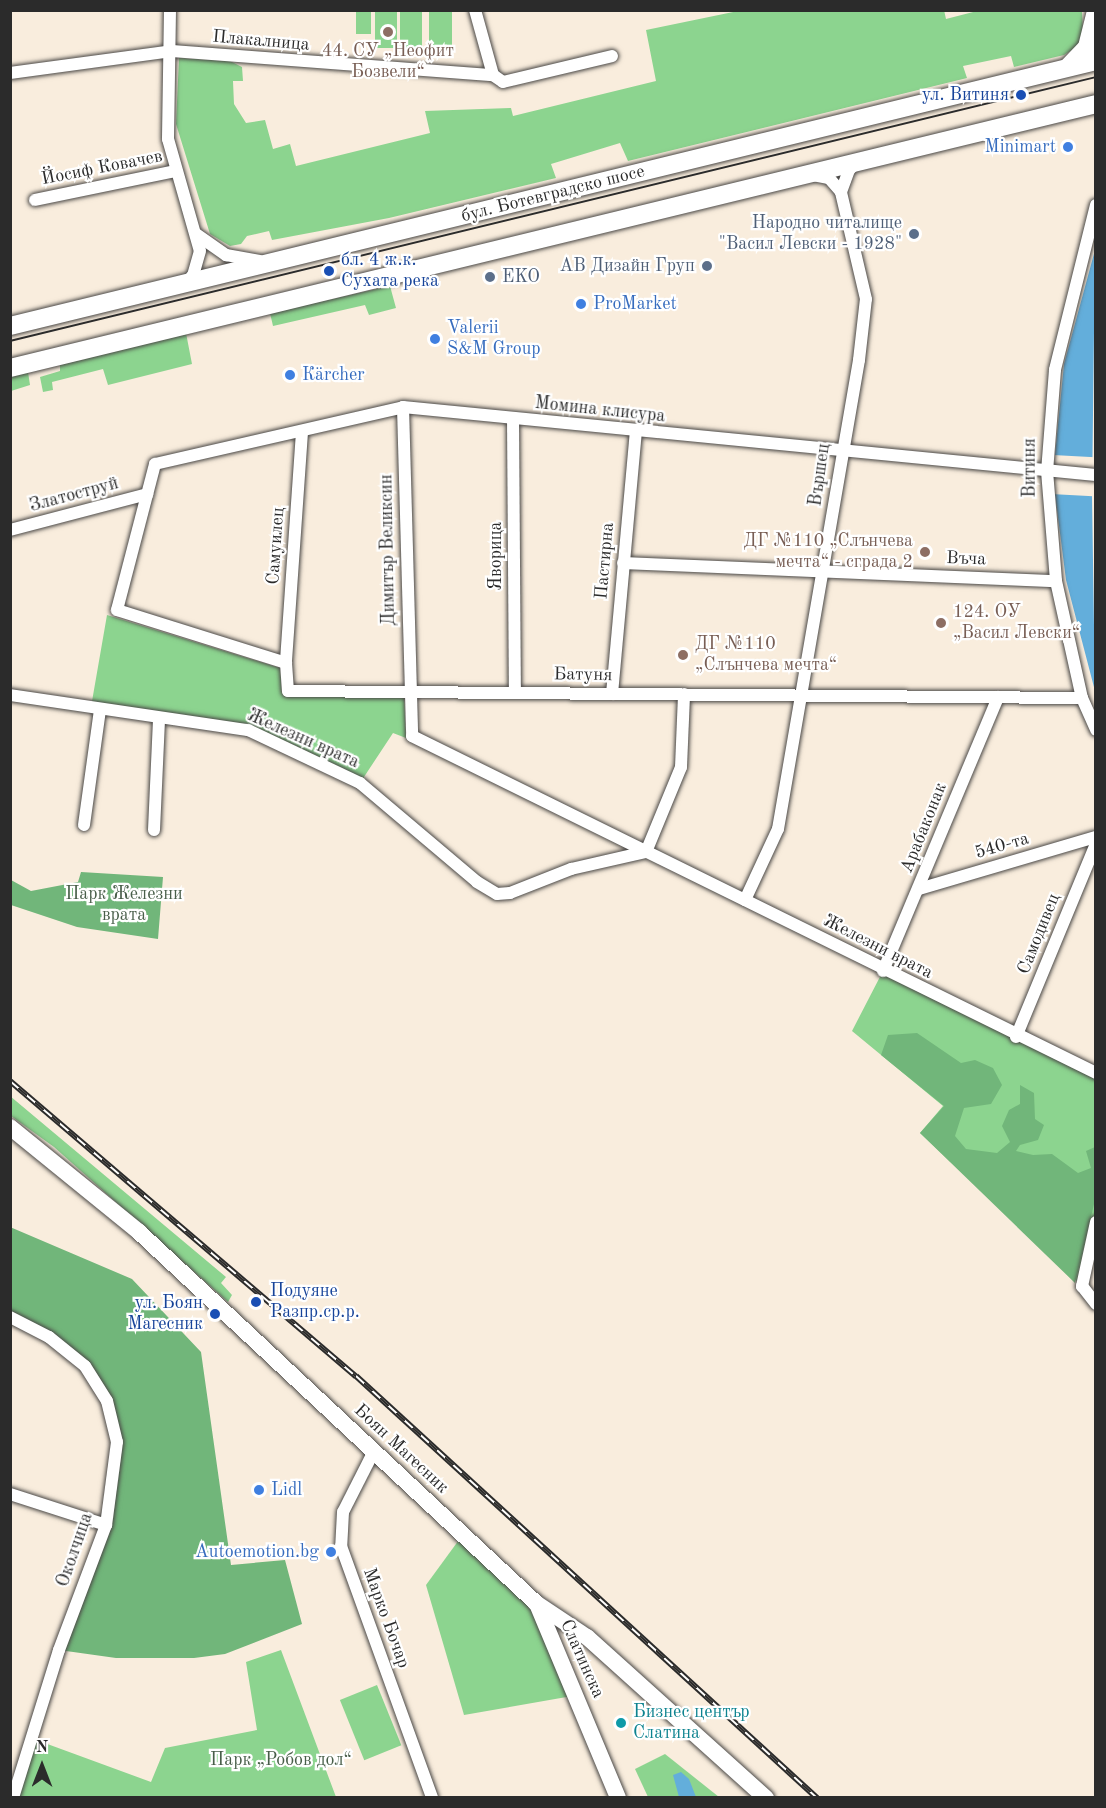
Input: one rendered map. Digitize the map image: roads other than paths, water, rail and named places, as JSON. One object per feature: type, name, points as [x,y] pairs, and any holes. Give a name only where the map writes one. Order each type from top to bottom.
[{"type":"main road","points":[[1067,68],[1087,47],[1095,11]]},
{"type":"main road","name":"бул. Ботевградско шосе","points":[[10,326],[1095,61]]},
{"type":"main road","points":[[10,368],[1095,104]]},
{"type":"main road","points":[[1062,111],[1086,113],[1095,119]]},
{"type":"street","points":[[170,10],[172,51],[168,139],[175,171],[196,234],[198,264],[185,285]]},
{"type":"street","points":[[475,10],[493,75]]},
{"type":"street","name":"Плакалница","points":[[10,73],[172,51],[493,75],[509,81],[612,56]]},
{"type":"street","points":[[806,173],[829,178],[841,192],[849,170],[858,160]]},
{"type":"street","name":"Йосиф Ковачев","points":[[35,200],[175,171]]},
{"type":"street","name":"Вършец","points":[[745,900],[778,829],[824,571],[866,299],[841,192]]},
{"type":"street","name":"Витиня","points":[[1095,205],[1054,370],[1049,471],[1056,580],[1082,698],[1095,730]]},
{"type":"street","points":[[196,234],[226,255],[272,263]]},
{"type":"street","name":"Момина клисура","points":[[147,494],[155,464],[404,407],[636,432],[1095,475]]},
{"type":"street","name":"Димитър Великсин","points":[[404,407],[409,692]]},
{"type":"street","name":"Яворица","points":[[513,419],[515,692]]},
{"type":"street","name":"Самуилец","points":[[286,663],[302,432]]},
{"type":"street","name":"Пастирна","points":[[612,694],[636,432]]},
{"type":"street","points":[[147,494],[117,610],[286,663]]},
{"type":"street","name":"Златоструй","points":[[10,530],[147,494]]},
{"type":"street","name":"Въча","points":[[623,563],[1056,580]]},
{"type":"street","name":"Батуня","points":[[286,663],[288,691],[1082,698]]},
{"type":"street","name":"Железни врата","points":[[409,692],[412,736],[1016,1037],[1095,1073]]},
{"type":"street","points":[[646,852],[681,767],[684,694]]},
{"type":"street","name":"Железни врата","points":[[10,695],[248,730],[360,783],[477,882],[497,894],[510,893],[571,868],[646,852]]},
{"type":"street","name":"Арабаконак","points":[[883,971],[998,697]]},
{"type":"street","points":[[84,825],[100,709]]},
{"type":"street","points":[[154,830],[159,718]]},
{"type":"street","name":"540-та","points":[[919,889],[1095,837]]},
{"type":"street","name":"Самодивец","points":[[1016,1037],[1095,844]]},
{"type":"street","name":"Боян Магесник","points":[[10,1127],[139,1232],[536,1603],[587,1637],[766,1797]]},
{"type":"street","points":[[1095,1222],[1082,1286],[1095,1304]]},
{"type":"street","name":"Околчица","points":[[10,1317],[49,1336],[86,1366],[107,1401],[117,1442],[106,1525],[59,1650],[13,1797]]},
{"type":"street","name":"Марко Бочар","points":[[374,1451],[343,1512],[341,1546],[432,1797]]},
{"type":"street","points":[[10,1494],[106,1525]]},
{"type":"street","name":"Слатинска","points":[[536,1603],[618,1797]]},
{"type":"water","points":[[1095,250],[1092,496],[1095,691],[1066,580],[1055,494],[1055,455],[1064,364]]},
{"type":"water","points":[[681,1772],[689,1779],[696,1797],[679,1797],[673,1775]]},
{"type":"tram line","points":[[10,341],[1096,77]]},
{"type":"railway","points":[[10,1081],[356,1376],[817,1798]]},
{"type":"place","name":"44. СУ „Неофит Бозвели“","points":[[388,32]]},
{"type":"place","name":"ул. Витиня","points":[[1021,95]]},
{"type":"place","name":"Minimart","points":[[1068,147]]},
{"type":"place","name":"Народно читалище \"Васил Левски - 1928\"","points":[[914,234]]},
{"type":"place","name":"АВ Дизайн Груп","points":[[707,266]]},
{"type":"place","name":"бл. 4 ж.к. Сухата река","points":[[329,271]]},
{"type":"place","name":"EKO","points":[[490,277]]},
{"type":"place","name":"ProMarket","points":[[581,304]]},
{"type":"place","name":"Valerii S&M Group","points":[[435,339]]},
{"type":"place","name":"Кärcher","points":[[290,375]]},
{"type":"place","name":"ДГ №110 „Слънчева мечта“ - сграда 2","points":[[925,552]]},
{"type":"place","name":"124. ОУ „Васил Левски“","points":[[941,623]]},
{"type":"place","name":"ДГ №110 „Слънчева мечта“","points":[[683,655]]},
{"type":"place","name":"Подуяне Разпр.ср.р.","points":[[256,1302]]},
{"type":"place","name":"ул. Боян Магесник","points":[[215,1314]]},
{"type":"place","name":"Lidl","points":[[259,1490]]},
{"type":"place","name":"Autoemotion.bg","points":[[331,1552]]},
{"type":"place","name":"Бизнес център Слатина","points":[[621,1723]]},
{"type":"park label","name":"Парк Железни врата","points":[[124,905]]},
{"type":"park label","name":"Парк „Робов дол“","points":[[281,1760]]}]
